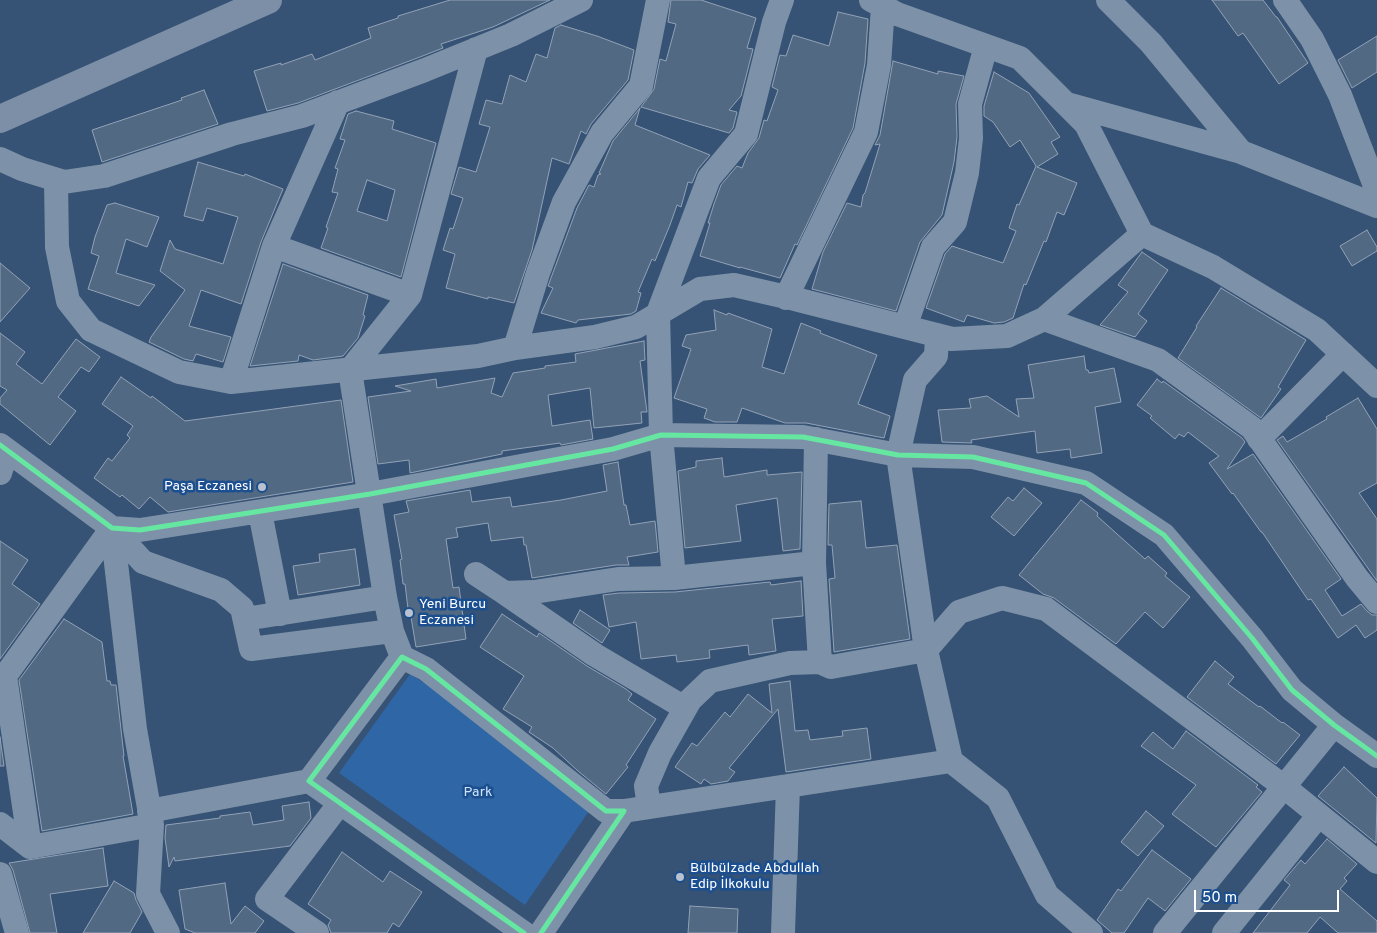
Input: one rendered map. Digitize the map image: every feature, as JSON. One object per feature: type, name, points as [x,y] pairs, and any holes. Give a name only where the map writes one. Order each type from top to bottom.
[{"type":"main road","points":[[0,119],[268,0]]},
{"type":"street","points":[[0,159],[22,169],[64,182],[104,176],[232,134],[302,116],[511,35],[581,0]]},
{"type":"street","points":[[514,348],[538,273],[564,202],[602,132],[641,86],[658,0]]},
{"type":"street","points":[[674,578],[661,435],[658,313],[709,178],[746,134],[774,22],[782,0]]},
{"type":"street","points":[[1108,0],[1151,43],[1241,152]]},
{"type":"street","points":[[1286,0],[1312,39],[1340,95],[1377,191]]},
{"type":"street","points":[[786,298],[866,132],[879,65],[877,3]]},
{"type":"street","points":[[877,3],[897,14],[1020,58],[1086,124],[1142,234],[1213,267],[1317,330],[1377,386]]},
{"type":"street","points":[[905,327],[933,247],[955,222],[967,173],[971,138],[970,104],[986,46]]},
{"type":"street","points":[[476,49],[410,295],[350,370],[385,597],[392,631],[402,657],[426,669],[606,811],[649,808],[951,761]]},
{"type":"street","points":[[231,382],[274,246],[338,102]]},
{"type":"street","points":[[1066,104],[1241,152],[1377,206]]},
{"type":"street","points":[[56,180],[58,247],[68,300],[91,330],[179,372],[231,382],[478,356],[514,348],[595,338],[636,327],[700,289],[734,285],[952,338],[1007,336],[1044,319],[1142,234]]},
{"type":"street","points":[[274,246],[410,295]]},
{"type":"street","points":[[1044,319],[1158,360],[1252,428],[1357,578],[1377,602]]},
{"type":"street","points":[[937,335],[936,356],[915,380],[898,455],[926,650],[951,761],[998,798],[1047,895],[1091,933]]},
{"type":"street","points":[[1259,439],[1343,354]]},
{"type":"street","points":[[112,528],[140,530],[370,494],[613,449],[661,435],[803,437],[898,455],[973,457],[1086,483],[1164,535],[1252,638],[1292,690],[1377,756]]},
{"type":"street","points":[[816,439],[814,563],[820,662]]},
{"type":"street","points":[[0,473],[4,448],[112,528],[143,562],[221,590],[242,608],[251,649],[392,631]]},
{"type":"street","points":[[260,512],[280,614]]},
{"type":"street","points":[[112,528],[135,729],[151,818],[148,894],[168,933]]},
{"type":"street","points":[[30,848],[5,676],[112,528]]},
{"type":"street","points":[[505,593],[534,592],[618,579],[674,578],[814,563]]},
{"type":"street","points":[[476,574],[595,655],[685,708]]},
{"type":"street","points":[[245,620],[385,597]]},
{"type":"street","points":[[649,808],[646,786],[660,753],[690,700],[710,681],[790,662],[820,662],[831,667],[926,650],[959,612],[1002,598],[1046,609],[1283,786],[1377,862]]},
{"type":"street","points":[[30,848],[309,781],[402,657]]},
{"type":"street","points":[[1165,933],[1334,724]]},
{"type":"street","points":[[309,781],[524,933]]},
{"type":"street","points":[[783,933],[788,786]]},
{"type":"street","points":[[317,933],[267,899],[340,803]]},
{"type":"street","points":[[541,933],[624,811]]},
{"type":"street","points":[[1224,933],[1319,815]]},
{"type":"street","points":[[0,824],[30,848]]},
{"type":"street","points":[[0,874],[17,933]]},
{"type":"green space","name":"Park","points":[[410,674],[520,743],[591,808],[525,905],[339,773]]},
{"type":"building","points":[[450,0],[550,0],[493,27],[441,44],[443,48],[298,103],[267,111],[254,71],[281,63],[281,65],[312,54],[315,60],[371,38],[368,28],[398,18],[398,16]]},
{"type":"building","points":[[671,0],[701,0],[756,18],[747,48],[753,49],[741,96],[729,110],[737,112],[733,128],[729,133],[641,107],[654,89],[660,59],[666,61],[676,24],[668,22]]},
{"type":"building","points":[[1212,0],[1263,0],[1277,17],[1308,63],[1279,84],[1243,33],[1238,36]]},
{"type":"building","points":[[838,12],[868,19],[865,63],[853,128],[780,278],[700,256],[710,223],[708,223],[721,185],[737,166],[742,168],[748,153],[759,138],[764,120],[767,121],[778,90],[772,87],[780,55],[786,56],[793,35],[829,46]]},
{"type":"building","points":[[561,25],[634,50],[628,80],[591,124],[586,134],[581,131],[569,164],[552,158],[532,250],[514,303],[488,297],[488,299],[446,288],[455,254],[443,250],[450,228],[453,229],[463,198],[451,194],[459,167],[476,172],[490,127],[479,124],[486,100],[502,104],[510,75],[526,82],[536,54],[547,58],[555,28]]},
{"type":"building","points":[[1377,36],[1377,72],[1352,88],[1338,60]]},
{"type":"building","points":[[893,61],[938,74],[938,71],[964,76],[956,104],[957,137],[954,162],[942,215],[920,242],[896,311],[812,289],[823,252],[847,203],[861,207],[863,195],[880,144],[875,145],[880,135]]},
{"type":"building","points":[[994,72],[1029,93],[1060,137],[1051,142],[1058,154],[1037,167],[1077,183],[1064,215],[1057,212],[1046,242],[1044,241],[1026,285],[1024,284],[1013,318],[1004,322],[994,323],[967,315],[964,322],[926,308],[945,254],[952,246],[1003,263],[1016,231],[1009,228],[1017,204],[1019,205],[1036,166],[1020,140],[1010,147],[993,122],[984,116],[984,106]]},
{"type":"building","points":[[204,90],[218,124],[102,162],[92,130],[182,100],[181,98]]},
{"type":"building","points":[[640,108],[635,125],[710,155],[698,169],[692,183],[688,182],[681,207],[677,205],[655,261],[652,259],[638,292],[641,293],[636,311],[631,314],[578,320],[576,323],[541,313],[553,288],[548,286],[577,208],[589,185],[594,187],[598,175],[601,174],[599,173],[613,141]]},
{"type":"building","points":[[356,111],[394,121],[392,129],[436,143],[401,277],[321,248],[338,193],[332,192],[338,169],[335,168],[345,140],[340,139],[348,114]],"holes":[[[367,180],[395,190],[387,221],[357,211]]]},
{"type":"building","points":[[198,162],[244,176],[245,174],[283,189],[261,242],[241,304],[201,290],[189,326],[231,337],[223,362],[196,354],[193,361],[184,359],[149,342],[185,290],[160,271],[170,240],[175,249],[223,264],[238,217],[207,208],[203,221],[184,216]]},
{"type":"building","points":[[115,203],[159,217],[147,247],[126,239],[116,273],[155,285],[139,306],[88,289],[99,256],[91,253],[95,237],[107,205]]},
{"type":"building","points":[[1367,230],[1377,247],[1377,251],[1352,266],[1340,246]]},
{"type":"building","points":[[1142,252],[1168,270],[1138,314],[1147,321],[1135,337],[1100,325],[1128,292],[1118,285]]},
{"type":"building","points":[[0,263],[30,288],[0,322]]},
{"type":"building","points":[[283,264],[368,295],[363,315],[365,316],[358,338],[343,356],[313,360],[299,355],[298,361],[250,366]]},
{"type":"building","points":[[1221,288],[1306,340],[1278,387],[1281,389],[1261,418],[1178,358]]},
{"type":"building","points":[[714,310],[727,315],[728,313],[772,329],[762,367],[784,374],[801,323],[821,331],[820,333],[877,355],[858,404],[890,416],[884,438],[806,423],[785,423],[742,408],[737,422],[715,422],[704,418],[707,409],[674,398],[691,349],[682,346],[686,335],[716,330]]},
{"type":"building","points":[[0,333],[25,352],[16,364],[42,384],[76,339],[100,357],[89,372],[81,367],[58,397],[76,411],[50,445],[0,404],[0,398],[7,390],[0,386]]},
{"type":"building","points":[[644,341],[645,360],[640,361],[647,412],[641,412],[642,423],[594,428],[590,388],[548,395],[552,426],[590,420],[593,439],[561,445],[560,443],[502,451],[502,454],[410,473],[409,460],[378,464],[368,397],[411,391],[395,386],[436,379],[437,388],[495,378],[491,393],[502,397],[513,373],[576,362],[575,354]]},
{"type":"building","points":[[1084,356],[1086,370],[1089,373],[1114,368],[1121,402],[1095,407],[1102,453],[1071,458],[1070,449],[1037,453],[1035,431],[971,440],[972,443],[942,442],[938,410],[971,408],[969,399],[987,396],[1019,417],[1016,399],[1034,398],[1028,365]]},
{"type":"building","points":[[121,377],[151,398],[152,396],[185,421],[341,400],[353,482],[168,512],[150,497],[139,509],[122,495],[120,497],[94,478],[108,458],[112,461],[130,438],[127,435],[133,426],[102,404]]},
{"type":"building","points":[[1157,379],[1162,383],[1163,381],[1242,438],[1245,442],[1227,469],[1253,454],[1341,579],[1325,590],[1342,616],[1361,604],[1372,615],[1377,615],[1377,630],[1365,638],[1356,625],[1338,638],[1311,599],[1308,600],[1262,532],[1209,463],[1219,456],[1188,432],[1184,437],[1179,434],[1175,439],[1150,418],[1152,416],[1137,405]]},
{"type":"building","points":[[1358,398],[1377,429],[1377,483],[1359,493],[1377,519],[1377,581],[1277,440],[1283,436],[1287,442],[1327,419],[1326,417]]},
{"type":"building","points":[[722,458],[724,477],[767,470],[767,475],[802,472],[800,549],[783,551],[777,498],[736,505],[741,541],[685,548],[678,471],[696,467],[696,461]]},
{"type":"building","points":[[618,462],[624,505],[626,505],[630,525],[655,521],[658,552],[627,557],[629,565],[616,565],[532,578],[523,537],[491,541],[488,523],[456,528],[458,537],[446,539],[453,588],[459,587],[466,639],[416,647],[411,617],[409,617],[405,584],[403,584],[400,560],[402,559],[394,515],[409,512],[406,501],[470,490],[472,502],[510,497],[512,507],[561,500],[607,491],[603,465]]},
{"type":"building","points":[[1024,488],[1042,503],[1014,536],[991,517],[1008,497],[1013,501]]},
{"type":"building","points":[[1081,500],[1098,513],[1097,516],[1145,559],[1148,556],[1167,573],[1165,576],[1190,597],[1163,628],[1145,612],[1116,644],[1054,598],[1043,594],[1019,575]]},
{"type":"building","points":[[861,501],[866,548],[897,545],[910,639],[834,652],[829,579],[835,578],[832,545],[828,545],[829,504]]},
{"type":"building","points":[[0,541],[28,560],[12,584],[40,604],[0,659]]},
{"type":"building","points":[[355,549],[360,585],[298,595],[293,566],[320,562],[319,554]]},
{"type":"building","points":[[801,581],[803,616],[772,619],[776,651],[749,655],[748,645],[709,650],[710,658],[677,662],[676,655],[641,659],[636,622],[609,627],[603,595],[675,592],[770,582],[771,585]]},
{"type":"building","points":[[580,610],[610,630],[602,643],[573,623]]},
{"type":"building","points":[[502,614],[537,637],[539,633],[587,666],[626,689],[632,694],[628,700],[656,719],[626,765],[628,767],[606,794],[553,748],[529,732],[532,727],[503,709],[524,676],[480,647]]},
{"type":"building","points":[[64,619],[102,642],[107,681],[110,681],[111,685],[116,685],[123,756],[133,814],[42,831],[19,680]]},
{"type":"building","points":[[1215,661],[1234,677],[1228,684],[1300,735],[1276,764],[1187,697]]},
{"type":"building","points":[[790,681],[795,731],[808,730],[810,740],[843,736],[842,731],[867,728],[871,759],[786,772],[778,709],[729,768],[735,772],[728,781],[711,784],[704,779],[701,784],[675,767],[692,743],[697,746],[725,712],[730,717],[748,694],[772,713],[769,684]]},
{"type":"building","points":[[1186,731],[1258,785],[1256,787],[1262,792],[1216,847],[1172,814],[1196,785],[1141,746],[1153,732],[1173,749]]},
{"type":"building","points":[[0,737],[4,766],[0,766]]},
{"type":"building","points":[[1344,767],[1377,798],[1376,843],[1318,796]]},
{"type":"building","points":[[309,802],[311,818],[290,846],[175,861],[174,857],[169,867],[165,838],[166,825],[250,812],[253,825],[284,820],[282,806]]},
{"type":"building","points":[[1146,811],[1164,826],[1138,856],[1121,842]]},
{"type":"building","points":[[1327,839],[1357,864],[1344,878],[1347,881],[1340,889],[1377,921],[1377,933],[1338,933],[1320,917],[1307,933],[1253,933],[1290,885],[1284,880],[1301,860],[1305,864]]},
{"type":"building","points":[[103,848],[108,886],[50,894],[57,933],[30,933],[13,870],[9,863]]},
{"type":"building","points":[[1152,850],[1191,879],[1165,911],[1148,898],[1124,933],[1112,933],[1097,920],[1118,889],[1121,891]]},
{"type":"building","points":[[342,852],[383,882],[390,871],[422,892],[399,927],[393,923],[387,933],[331,933],[328,925],[331,920],[308,904]]},
{"type":"building","points":[[114,881],[134,893],[142,912],[130,933],[83,933]]},
{"type":"building","points":[[225,883],[231,924],[245,906],[264,921],[255,933],[195,933],[185,929],[179,890]]},
{"type":"building","points":[[690,906],[738,909],[737,933],[688,933]]},
{"type":"cycle path","points":[[0,445],[112,528],[140,530],[370,494],[613,449],[661,435],[803,437],[898,455],[973,457],[1086,483],[1164,535],[1252,638],[1292,690],[1334,725],[1377,756]]},
{"type":"cycle path","points":[[524,933],[309,781],[402,657],[426,669],[606,811],[624,811],[541,933]]},
{"type":"place","name":"Paşa Eczanesi","points":[[262,487]]},
{"type":"place","name":"Yeni Burcu Eczanesi","points":[[409,613]]},
{"type":"place","name":"Bülbülzade Abdullah Edip İlkokulu","points":[[680,877]]}]
